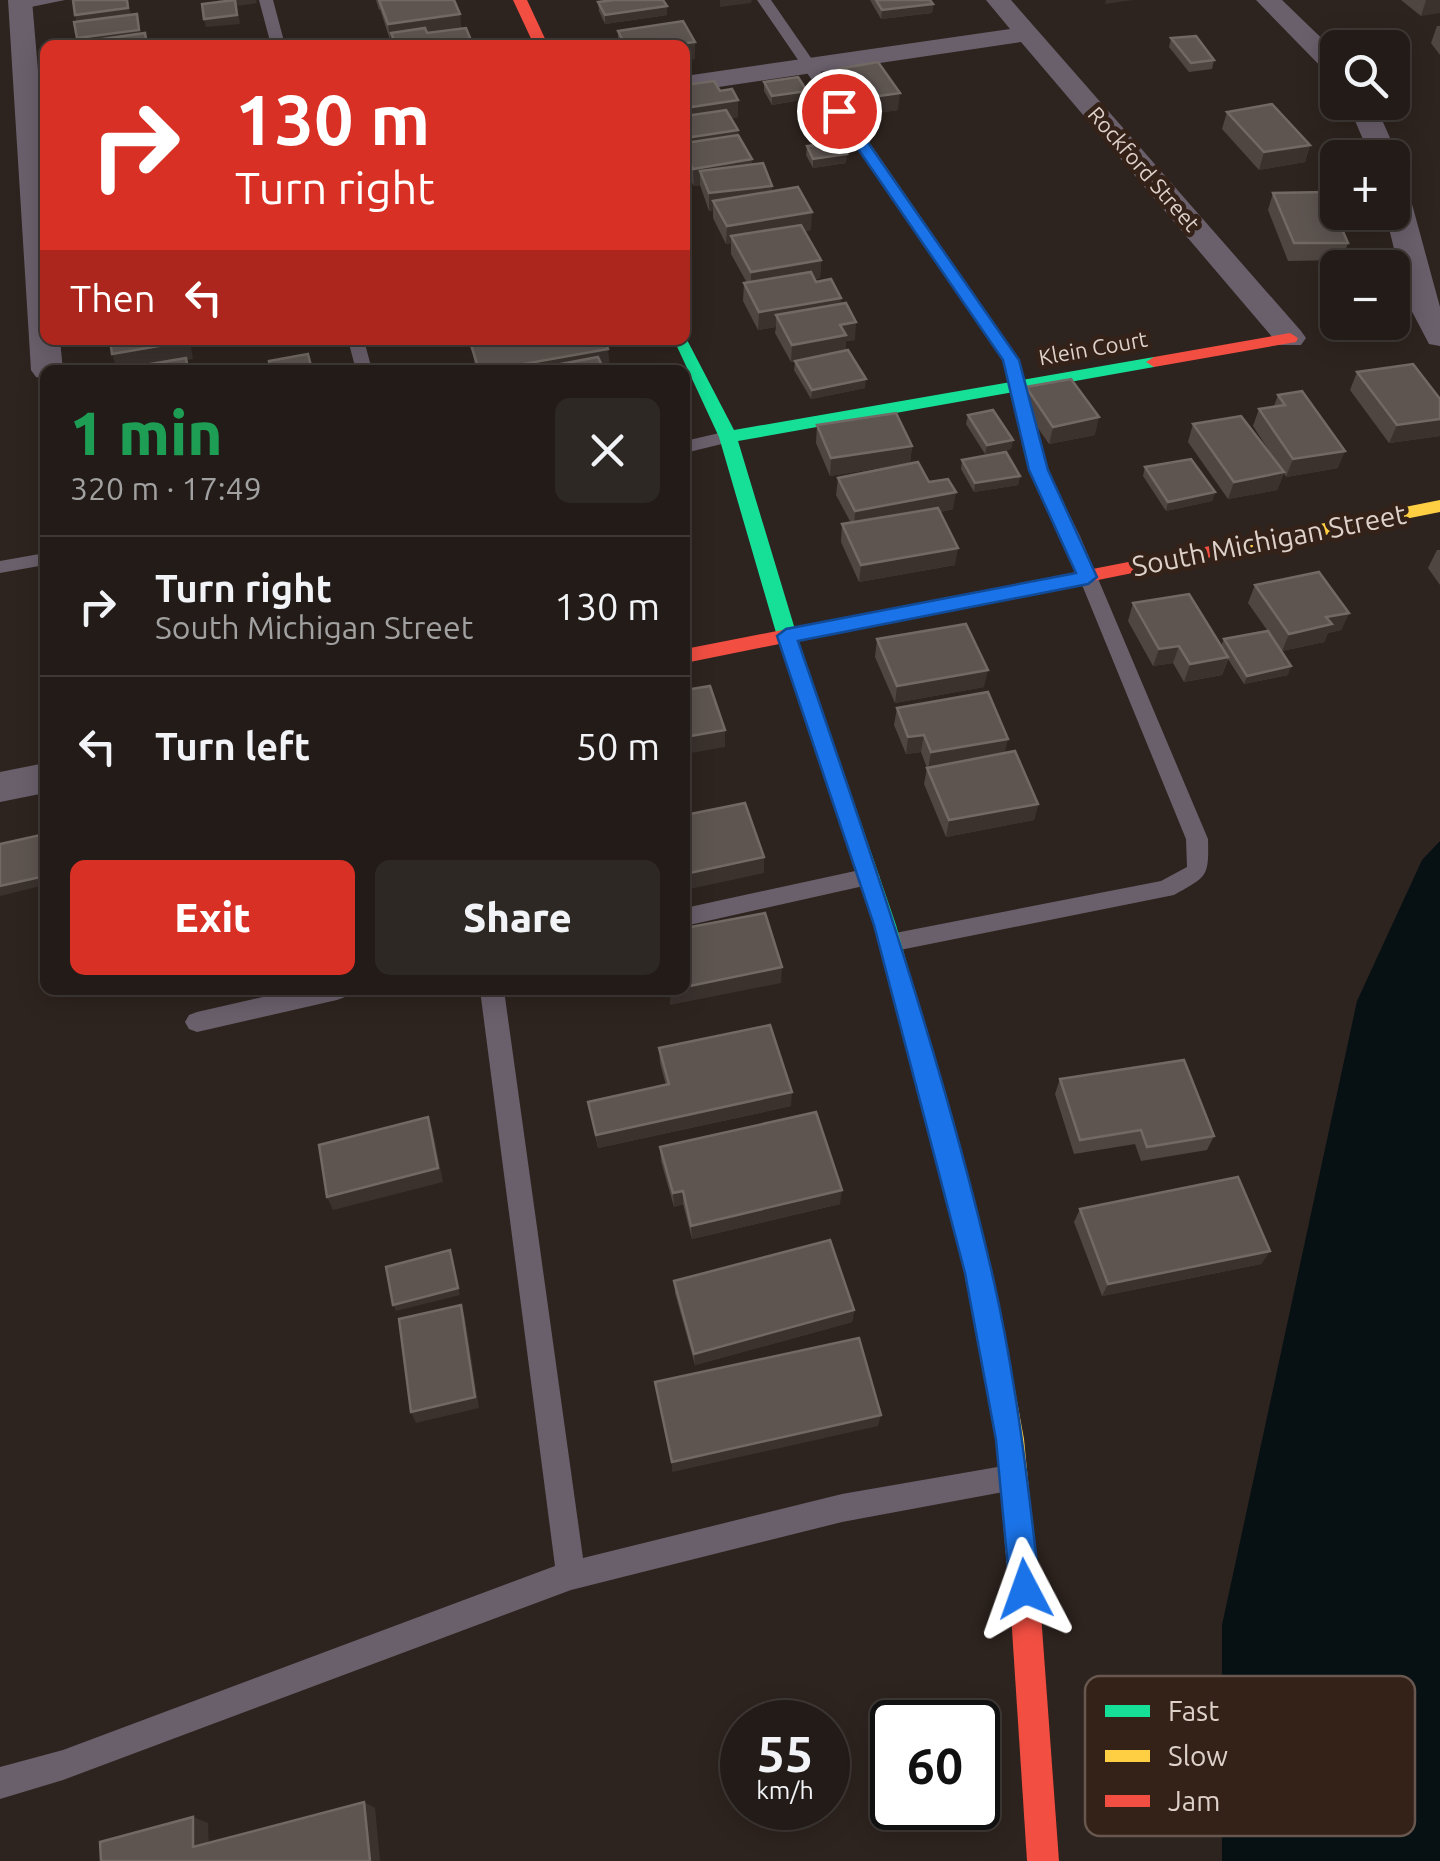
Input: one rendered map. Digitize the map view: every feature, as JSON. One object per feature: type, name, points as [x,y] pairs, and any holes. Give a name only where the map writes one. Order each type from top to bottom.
[{"type":"main road","points":[[520,0],[539,40]]},
{"type":"main road","name":"Klein Court","points":[[728,437],[1290,338]]},
{"type":"main road","points":[[684,345],[728,437],[755,516],[786,636],[890,943],[986,1304],[1015,1478],[1043,1861]]},
{"type":"main road","name":"South Michigan Street","points":[[690,655],[1440,506]]},
{"type":"street","name":"Rockford Street","points":[[998,0],[1290,338]]},
{"type":"street","points":[[1268,0],[1320,51]]},
{"type":"street","points":[[21,2],[40,190]]},
{"type":"street","points":[[690,83],[1027,34]]},
{"type":"street","points":[[1404,230],[1422,302],[1440,337]]},
{"type":"street","points":[[0,787],[40,779]]},
{"type":"lane","points":[[21,2],[58,0]]},
{"type":"lane","points":[[266,0],[277,40]]},
{"type":"lane","points":[[764,0],[1011,360],[1038,470],[1088,577],[1197,839],[1198,871],[1166,889],[890,943]]},
{"type":"lane","points":[[690,446],[728,437]]},
{"type":"lane","points":[[0,567],[40,560]]},
{"type":"lane","points":[[690,917],[869,877]]},
{"type":"lane","points":[[197,1022],[314,995]]},
{"type":"lane","points":[[493,995],[571,1575]]},
{"type":"lane","points":[[0,1783],[63,1765],[571,1575],[842,1508],[1015,1478]]},
{"type":"shaded area","points":[[1440,841],[1440,1861],[1222,1861],[1222,1836],[1415,1836],[1415,1676],[1222,1676],[1222,1625],[1357,1001],[1422,860]]},
{"type":"building","points":[[73,0],[127,0],[128,8],[75,15]]},
{"type":"building","points":[[235,0],[237,15],[204,19],[202,4]]},
{"type":"building","points":[[379,0],[454,0],[460,14],[388,24]]},
{"type":"building","points":[[663,0],[667,6],[605,15],[598,2]]},
{"type":"building","points":[[876,0],[930,0],[933,4],[882,10]]},
{"type":"building","points":[[137,14],[139,30],[77,38],[74,22]]},
{"type":"building","points":[[683,21],[695,42],[622,40],[618,31]]},
{"type":"building","points":[[466,28],[471,40],[394,40],[391,33]]},
{"type":"building","points":[[145,33],[146,40],[95,40]]},
{"type":"building","points":[[1196,36],[1214,60],[1191,63],[1171,38]]},
{"type":"building","points":[[878,62],[900,93],[858,99],[837,69]]},
{"type":"building","points":[[798,77],[807,91],[772,96],[764,82]]},
{"type":"building","points":[[714,81],[720,91],[732,89],[738,100],[690,107],[690,84]]},
{"type":"building","points":[[1272,104],[1310,145],[1264,152],[1227,112]]},
{"type":"building","points":[[726,110],[738,130],[690,137],[690,115]]},
{"type":"building","points":[[738,135],[752,159],[693,169],[690,142]]},
{"type":"building","points":[[840,142],[847,154],[813,159],[807,146]]},
{"type":"building","points":[[763,163],[772,186],[709,193],[700,171]]},
{"type":"building","points":[[798,187],[812,212],[727,226],[713,201]]},
{"type":"building","points":[[1320,192],[1320,230],[1342,230],[1348,243],[1294,243],[1273,193]]},
{"type":"building","points":[[801,225],[821,260],[751,272],[731,236]]},
{"type":"building","points":[[811,272],[816,282],[831,279],[841,298],[759,312],[744,283]]},
{"type":"building","points":[[846,303],[856,322],[840,325],[846,335],[792,345],[776,315]]},
{"type":"building","points":[[111,345],[165,345],[112,354]]},
{"type":"building","points":[[471,345],[607,345],[608,349],[518,365],[477,365]]},
{"type":"building","points":[[848,350],[866,379],[812,390],[795,361]]},
{"type":"building","points":[[308,354],[311,365],[269,365],[269,361]]},
{"type":"building","points":[[598,357],[602,365],[556,365]]},
{"type":"building","points":[[186,358],[187,365],[145,365]]},
{"type":"building","points":[[1413,364],[1440,399],[1440,419],[1397,425],[1357,372]]},
{"type":"building","points":[[1071,379],[1099,417],[1053,427],[1026,387]]},
{"type":"building","points":[[1302,391],[1345,451],[1293,459],[1259,409],[1285,405],[1278,395]]},
{"type":"building","points":[[993,410],[1013,440],[987,445],[968,415]]},
{"type":"building","points":[[896,413],[912,446],[831,458],[817,425]]},
{"type":"building","points":[[1241,416],[1284,472],[1234,482],[1193,424]]},
{"type":"building","points":[[1006,452],[1020,476],[975,483],[962,460]]},
{"type":"building","points":[[1191,459],[1215,492],[1168,502],[1145,467]]},
{"type":"building","points":[[918,462],[929,482],[948,479],[956,492],[855,511],[838,478]]},
{"type":"building","points":[[938,508],[958,548],[861,565],[842,524]]},
{"type":"building","points":[[1319,572],[1349,613],[1326,617],[1332,624],[1289,634],[1255,585]]},
{"type":"building","points":[[1189,594],[1228,657],[1190,664],[1179,646],[1159,649],[1133,603]]},
{"type":"building","points":[[966,624],[988,670],[897,686],[877,639]]},
{"type":"building","points":[[1268,631],[1291,666],[1247,676],[1224,639]]},
{"type":"building","points":[[710,686],[725,730],[690,736],[690,689]]},
{"type":"building","points":[[988,692],[1008,739],[931,752],[924,735],[908,737],[897,708]]},
{"type":"building","points":[[1015,751],[1038,804],[949,820],[927,768]]},
{"type":"building","points":[[745,803],[764,857],[690,873],[690,814]]},
{"type":"building","points":[[40,835],[40,877],[0,886],[0,844]]},
{"type":"building","points":[[765,913],[782,967],[690,986],[690,927]]},
{"type":"building","points":[[770,1025],[792,1092],[596,1135],[588,1102],[669,1084],[659,1048]]},
{"type":"building","points":[[1184,1060],[1214,1136],[1147,1147],[1141,1130],[1080,1140],[1060,1079]]},
{"type":"building","points":[[816,1112],[842,1190],[691,1226],[683,1191],[673,1193],[660,1147]]},
{"type":"building","points":[[428,1117],[438,1168],[327,1197],[319,1145]]},
{"type":"building","points":[[1238,1177],[1270,1251],[1108,1284],[1080,1209]]},
{"type":"building","points":[[830,1240],[854,1310],[694,1354],[674,1281]]},
{"type":"building","points":[[450,1250],[458,1288],[393,1305],[386,1267]]},
{"type":"building","points":[[461,1305],[475,1397],[411,1412],[399,1319]]},
{"type":"building","points":[[859,1338],[881,1415],[672,1462],[655,1382]]},
{"type":"building","points":[[364,1802],[370,1861],[101,1861],[100,1842],[193,1817],[193,1847]]},
{"type":"traffic: fast","points":[[684,345],[728,437],[787,636],[885,925],[913,1028]]},
{"type":"traffic: fast","points":[[728,437],[1154,362]]},
{"type":"traffic: slow","points":[[1220,550],[1440,506]]},
{"type":"traffic: slow","points":[[913,1028],[986,1304],[1010,1439],[1026,1614]]},
{"type":"traffic: jam","points":[[520,0],[539,40]]},
{"type":"traffic: jam","points":[[1154,362],[1290,338]]},
{"type":"traffic: jam","points":[[690,655],[1220,550]]},
{"type":"traffic: jam","points":[[1026,1614],[1043,1861]]},
{"type":"route","points":[[839,111],[1011,360],[1038,470],[1088,577],[786,636],[885,925],[947,1148],[986,1304],[1010,1440],[1025,1589]]}]
